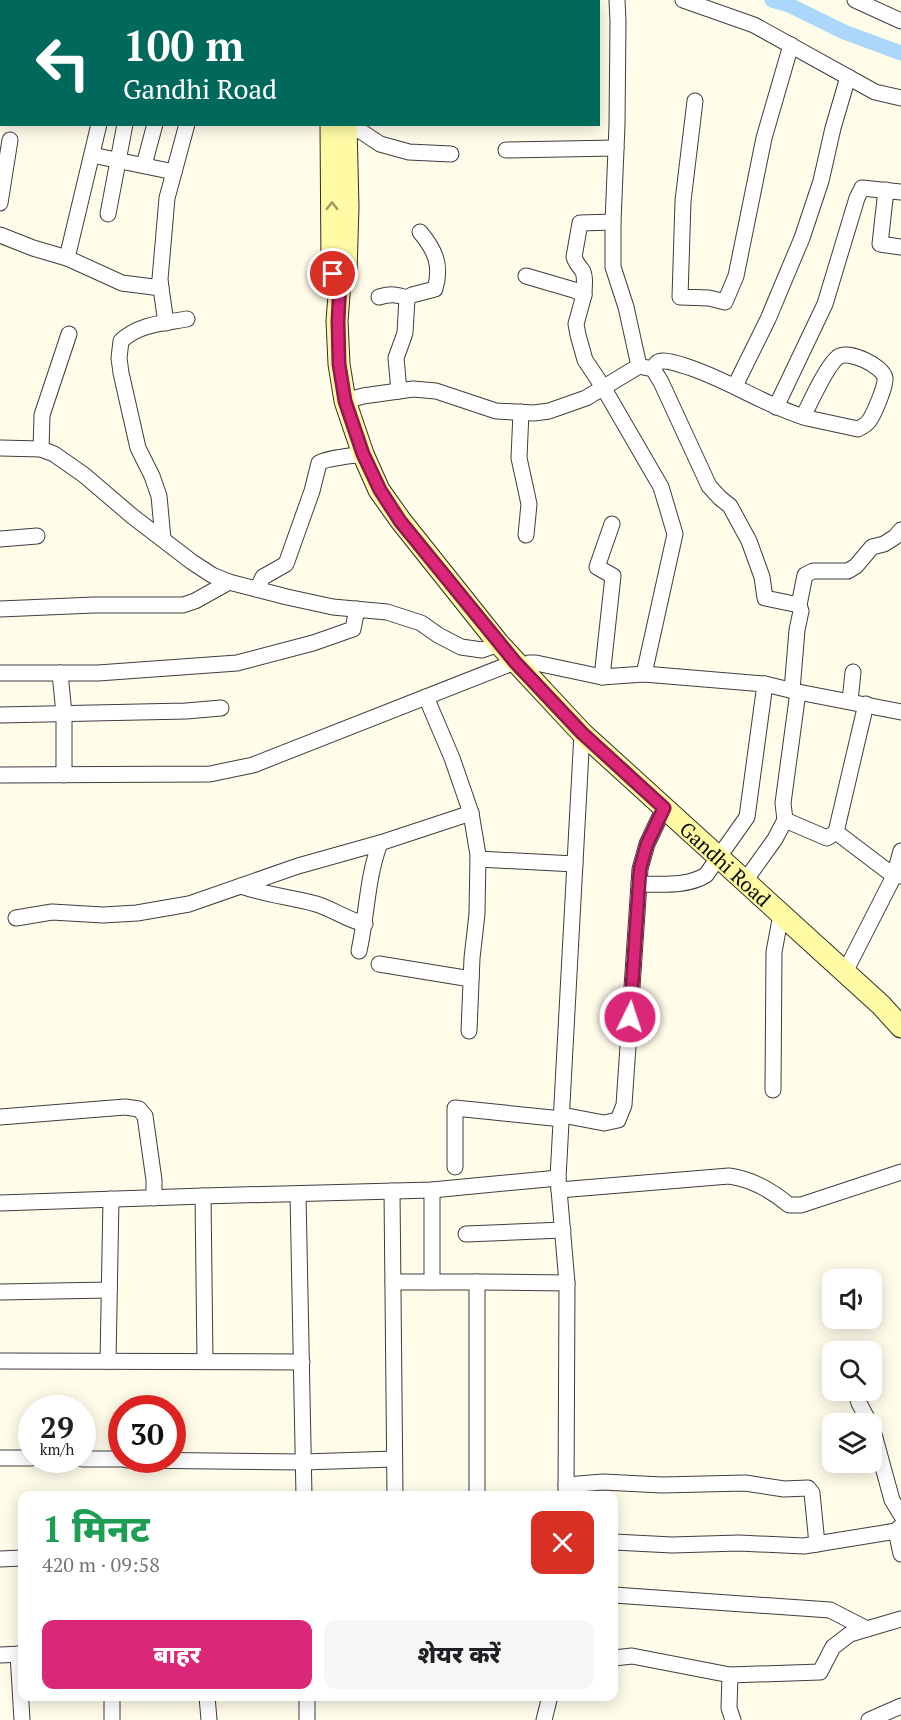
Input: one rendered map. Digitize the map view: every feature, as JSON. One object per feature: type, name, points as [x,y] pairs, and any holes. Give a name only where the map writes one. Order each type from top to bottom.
[{"type":"main road","name":"Gandhi Road","points":[[341,126],[348,207],[346,273],[340,282],[339,364],[345,401],[363,454],[380,490],[400,521],[499,644],[582,733],[901,1025]]},
{"type":"street","points":[[617,0],[614,267],[626,307],[646,367],[661,382],[709,486],[730,506],[749,541],[762,577],[765,598],[799,605]]},
{"type":"street","points":[[683,0],[754,25],[875,92],[901,98]]},
{"type":"street","points":[[855,0],[901,21]]},
{"type":"street","points":[[695,101],[683,201],[680,297],[709,298],[725,302],[736,276],[764,138],[791,45]]},
{"type":"street","points":[[735,386],[768,320],[802,238],[821,180],[848,77]]},
{"type":"street","points":[[67,258],[99,126]]},
{"type":"street","points":[[108,214],[125,126]]},
{"type":"street","points":[[144,165],[154,126]]},
{"type":"street","points":[[166,323],[160,279],[168,198],[186,126]]},
{"type":"street","points":[[344,126],[362,132],[380,144],[409,152],[451,154]]},
{"type":"street","points":[[506,150],[616,147]]},
{"type":"street","points":[[0,203],[6,148]]},
{"type":"street","points":[[92,155],[174,172]]},
{"type":"street","points":[[776,407],[825,304],[862,188],[893,191],[880,244],[901,247]]},
{"type":"street","points":[[613,222],[580,223],[574,257],[584,276],[584,296],[576,324],[585,360],[661,487],[675,534],[644,674]]},
{"type":"street","points":[[379,297],[395,294],[407,298],[435,289],[439,275],[433,249],[420,232]]},
{"type":"street","points":[[0,235],[67,258],[122,283],[161,288]]},
{"type":"street","points":[[526,276],[574,290],[584,296]]},
{"type":"street","points":[[399,392],[396,358],[405,333],[407,298]]},
{"type":"street","points":[[163,539],[159,496],[138,448],[119,358],[121,341],[130,333],[144,327],[187,319]]},
{"type":"street","points":[[41,448],[42,415],[69,334]]},
{"type":"street","points":[[345,401],[413,389],[436,391],[496,411],[549,411],[586,398],[603,387],[663,361],[704,372],[776,407],[803,417],[858,429],[869,420],[878,403],[885,379],[883,372],[855,357],[845,354],[839,356],[803,417]]},
{"type":"street","points":[[521,412],[519,458],[529,504],[526,535]]},
{"type":"street","points":[[0,448],[41,448],[54,454],[84,475],[132,516],[199,567],[229,582],[321,604],[387,612],[421,623],[461,647],[482,650],[499,644]]},
{"type":"street","points":[[257,589],[263,577],[286,564],[321,460],[363,454]]},
{"type":"street","points":[[602,677],[614,576],[597,567],[612,524]]},
{"type":"street","points":[[745,881],[785,820],[783,803],[795,691],[797,630],[801,611],[799,605],[805,575],[813,571],[848,571],[872,547],[884,544],[901,530]]},
{"type":"street","points":[[0,539],[37,536]]},
{"type":"street","points":[[0,609],[94,605],[183,605],[195,602],[229,582]]},
{"type":"street","points":[[0,673],[98,673],[237,663],[313,643],[353,629],[357,609]]},
{"type":"street","points":[[0,775],[210,774],[253,765],[426,697],[529,663],[602,677],[644,674],[765,684],[901,712]]},
{"type":"street","points":[[850,701],[853,672]]},
{"type":"street","points":[[60,673],[64,714],[64,775]]},
{"type":"street","points":[[639,884],[675,884],[696,881],[706,875],[747,817],[765,684]]},
{"type":"street","points":[[426,697],[452,758],[471,813],[478,859],[477,914],[469,1031]]},
{"type":"street","points":[[785,820],[827,838],[836,832],[866,704]]},
{"type":"street","points":[[0,715],[186,711],[221,708]]},
{"type":"street","points":[[582,733],[559,1184],[567,1283],[566,1490],[603,1482],[662,1485],[745,1483],[784,1489],[808,1488],[812,1493],[817,1544]]},
{"type":"street","points":[[455,1167],[455,1108],[604,1123],[618,1120],[624,1105],[640,869],[647,844],[664,808]]},
{"type":"street","points":[[16,918],[52,912],[103,915],[136,913],[189,904],[298,866],[380,843],[471,813]]},
{"type":"street","points":[[836,832],[898,876]]},
{"type":"street","points":[[359,951],[373,862],[380,843]]},
{"type":"street","points":[[845,972],[898,876],[901,851]]},
{"type":"street","points":[[478,859],[575,864]]},
{"type":"street","points":[[241,886],[261,893],[318,905],[337,915],[365,924]]},
{"type":"street","points":[[773,1090],[774,952],[781,914]]},
{"type":"street","points":[[379,964],[471,979]]},
{"type":"street","points":[[0,1117],[125,1107],[138,1108],[145,1116],[154,1180],[154,1198]]},
{"type":"street","points":[[0,1203],[432,1190],[729,1176],[746,1178],[789,1205],[801,1205],[901,1172]]},
{"type":"street","points":[[432,1190],[432,1282]]},
{"type":"street","points":[[392,1191],[394,1491]]},
{"type":"street","points":[[298,1194],[304,1491]]},
{"type":"street","points":[[203,1196],[205,1361]]},
{"type":"street","points":[[108,1361],[111,1199]]},
{"type":"street","points":[[466,1234],[563,1230]]},
{"type":"street","points":[[393,1282],[567,1283]]},
{"type":"street","points":[[477,1282],[477,1491]]},
{"type":"street","points":[[0,1292],[109,1290]]},
{"type":"street","points":[[0,1360],[302,1362]]},
{"type":"street","points":[[0,1458],[18,1458]]},
{"type":"street","points":[[186,1461],[304,1462],[394,1459]]},
{"type":"street","points":[[882,1465],[892,1500],[901,1515]]},
{"type":"street","points":[[618,1542],[672,1545],[740,1543],[782,1546],[817,1544],[899,1529],[901,1554]]},
{"type":"street","points":[[0,1559],[18,1558]]},
{"type":"street","points":[[618,1595],[830,1611],[867,1629]]},
{"type":"street","points":[[618,1658],[632,1656],[730,1675],[820,1672],[833,1647],[850,1634],[901,1619]]},
{"type":"street","points":[[0,1655],[18,1654]]},
{"type":"street","points":[[730,1675],[729,1708],[732,1720]]},
{"type":"street","points":[[21,1701],[22,1720]]},
{"type":"street","points":[[111,1701],[112,1720]]},
{"type":"street","points":[[207,1701],[209,1720]]},
{"type":"street","points":[[307,1701],[307,1720]]},
{"type":"street","points":[[544,1720],[549,1701]]},
{"type":"street","points":[[869,1720],[901,1706]]},
{"type":"waterway","points":[[772,0],[789,5],[844,32],[901,53]]},
{"type":"route","points":[[333,274],[340,282],[339,364],[345,401],[363,454],[380,490],[400,521],[515,662],[582,733],[664,808],[647,844],[640,869],[630,1017]]}]
